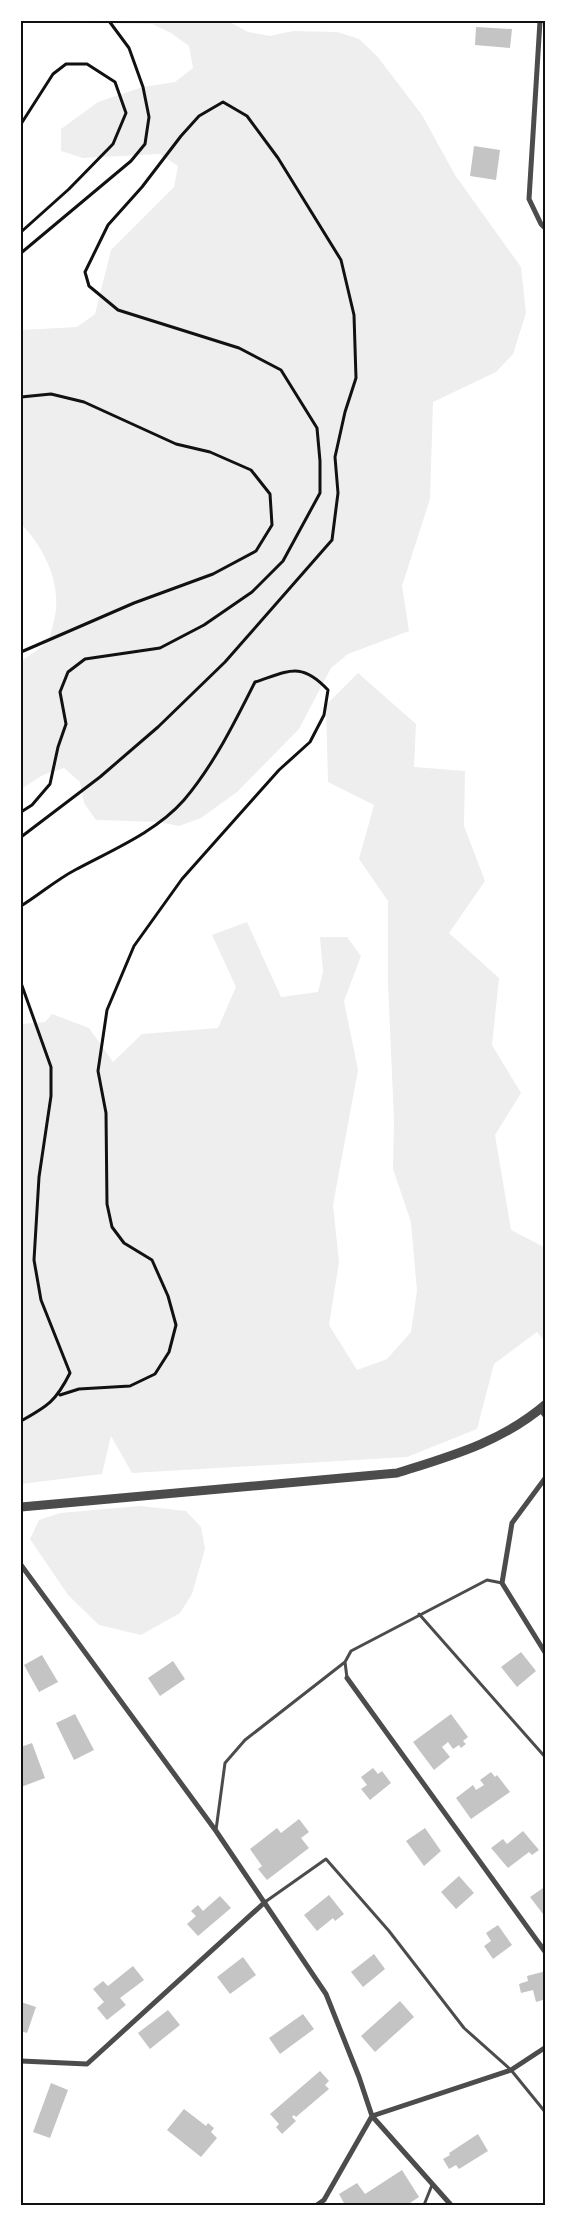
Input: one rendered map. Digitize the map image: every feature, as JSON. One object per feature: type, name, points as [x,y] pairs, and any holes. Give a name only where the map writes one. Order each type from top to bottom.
[{"type":"street","points":[[540,21],[530,199],[541,224],[546,229]]},
{"type":"street","points":[[21,1507],[397,1473],[448,1457],[498,1438],[544,1410]]},
{"type":"street","points":[[546,1477],[512,1523],[502,1583],[546,1654]]},
{"type":"street","points":[[21,1566],[216,1831],[326,1994],[359,2077],[372,2116],[451,2205]]},
{"type":"street","points":[[347,1678],[546,1952]]},
{"type":"street","points":[[21,2061],[87,2064],[265,1902]]},
{"type":"street","points":[[317,2205],[324,2200],[372,2116],[511,2070],[546,2047]]},
{"type":"lane","points":[[216,1831],[225,1763],[245,1740],[345,1662],[351,1651],[487,1580],[502,1583]]},
{"type":"lane","points":[[419,1614],[546,1758]]},
{"type":"lane","points":[[345,1662],[347,1678]]},
{"type":"lane","points":[[265,1902],[326,1859],[389,1931],[464,2028],[511,2070],[546,2113]]},
{"type":"lane","points":[[424,2205],[432,2184]]},
{"type":"path","points":[[21,26],[22,21]]},
{"type":"path","points":[[21,253],[131,161],[145,144],[149,117],[143,87],[129,48],[110,21]]},
{"type":"path","points":[[21,124],[53,74],[66,64],[87,64],[115,82],[126,113],[113,144],[69,189],[21,232]]},
{"type":"path","points":[[21,812],[32,805],[50,784],[58,746],[66,724],[60,692],[68,672],[86,659],[160,648],[204,626],[252,592],[283,561],[320,493],[320,460],[317,428],[281,370],[239,348],[118,310],[89,286],[86,272],[108,225],[142,187],[181,136],[199,116],[223,102],[248,116],[278,158],[341,260],[354,315],[356,378],[345,412],[335,457],[338,493],[332,540],[225,662],[158,727],[100,777],[21,837]]},
{"type":"path","points":[[21,397],[52,394],[84,402],[176,444],[210,452],[251,470],[270,494],[272,525],[256,551],[213,574],[134,603],[21,652]]},
{"type":"path","points":[[21,906],[73,871],[127,843],[158,822],[183,800],[207,767],[255,682],[300,670],[317,678],[328,690],[324,715],[310,742],[279,770],[182,879],[134,946],[107,1010],[98,1071],[106,1113],[107,1204],[112,1227],[124,1243],[152,1260],[168,1296],[176,1325],[169,1352],[155,1374],[130,1386],[79,1389],[60,1395],[40,1411],[21,1421]]},
{"type":"path","points":[[21,983],[51,1067],[51,1096],[39,1177],[34,1260],[41,1300],[70,1373],[60,1395]]},
{"type":"shaded area","points":[[48,21],[228,21],[248,32],[270,36],[293,31],[337,32],[359,39],[377,56],[422,115],[455,175],[521,267],[526,313],[513,354],[496,372],[433,402],[430,499],[402,586],[409,631],[348,654],[331,668],[299,729],[237,792],[201,818],[179,826],[158,822],[96,820],[84,803],[80,782],[64,768],[43,775],[21,789],[21,661],[40,648],[49,639],[56,611],[56,597],[51,570],[45,557],[21,524],[21,330],[77,327],[95,314],[111,250],[174,187],[178,166],[160,154],[83,158],[61,151],[61,129],[98,102],[143,87],[175,82],[193,68],[189,46],[171,33],[152,24],[64,23]]},
{"type":"shaded area","points":[[358,673],[416,724],[414,767],[465,771],[464,826],[485,881],[449,933],[499,978],[492,1045],[521,1093],[495,1135],[511,1230],[546,1248],[546,1343],[537,1332],[494,1364],[477,1429],[407,1457],[132,1473],[111,1436],[102,1474],[21,1484],[21,1024],[45,1022],[52,1014],[89,1028],[113,1062],[142,1034],[218,1028],[236,987],[212,935],[247,922],[281,997],[318,992],[323,972],[320,937],[347,937],[361,956],[344,1001],[358,1070],[333,1205],[339,1262],[329,1325],[357,1370],[387,1359],[411,1332],[417,1291],[411,1222],[393,1169],[394,1119],[388,984],[388,901],[359,859],[374,805],[328,782],[326,705]]},
{"type":"shaded area","points":[[140,1506],[186,1511],[201,1527],[205,1549],[192,1594],[180,1613],[141,1635],[99,1625],[68,1595],[30,1539],[39,1520],[60,1513]]},
{"type":"building","points":[[476,27],[512,29],[510,48],[475,45]]},
{"type":"building","points":[[474,146],[500,150],[496,180],[470,176]]},
{"type":"building","points":[[521,1652],[536,1671],[517,1687],[501,1667]]},
{"type":"building","points":[[42,1655],[58,1682],[39,1692],[24,1665]]},
{"type":"building","points":[[173,1661],[185,1679],[160,1696],[148,1678]]},
{"type":"building","points":[[75,1714],[94,1750],[74,1760],[56,1723]]},
{"type":"building","points":[[451,1714],[468,1737],[463,1741],[466,1744],[461,1748],[459,1745],[453,1749],[448,1742],[442,1747],[450,1757],[434,1770],[413,1742]]},
{"type":"building","points":[[32,1743],[45,1778],[21,1787],[21,1747]]},
{"type":"building","points":[[373,1768],[378,1774],[382,1771],[391,1783],[370,1800],[361,1789],[367,1785],[361,1777]]},
{"type":"building","points":[[491,1772],[495,1777],[497,1775],[510,1792],[471,1819],[456,1798],[473,1785],[476,1790],[484,1785],[480,1780]]},
{"type":"building","points":[[299,1819],[309,1832],[301,1838],[309,1848],[267,1880],[258,1869],[262,1866],[250,1849],[277,1828],[281,1833]]},
{"type":"building","points":[[425,1828],[441,1851],[424,1866],[406,1841]]},
{"type":"building","points":[[523,1831],[539,1850],[532,1855],[529,1852],[508,1868],[491,1848],[503,1839],[507,1844]]},
{"type":"building","points":[[459,1876],[474,1893],[456,1909],[441,1892]]},
{"type":"building","points":[[546,1886],[546,1918],[530,1897]]},
{"type":"building","points":[[329,1895],[344,1914],[335,1921],[333,1918],[317,1931],[304,1915]]},
{"type":"building","points":[[220,1896],[231,1908],[198,1936],[187,1924],[196,1916],[191,1911],[198,1905],[203,1911]]},
{"type":"building","points":[[498,1925],[512,1945],[493,1959],[484,1946],[491,1941],[486,1933]]},
{"type":"building","points":[[374,1954],[385,1969],[363,1987],[351,1972]]},
{"type":"building","points":[[243,1957],[256,1975],[230,1994],[217,1977]]},
{"type":"building","points":[[133,1966],[144,1980],[120,1998],[126,2005],[107,2020],[97,2008],[104,2002],[93,1989],[103,1981],[108,1986]]},
{"type":"building","points":[[546,1971],[546,1999],[536,2002],[533,1990],[521,1993],[519,1984],[528,1981],[527,1976]]},
{"type":"building","points":[[400,2001],[414,2017],[375,2052],[361,2036]]},
{"type":"building","points":[[21,2002],[36,2007],[27,2033],[21,2031]]},
{"type":"building","points":[[168,2010],[180,2025],[150,2049],[138,2033]]},
{"type":"building","points":[[303,2014],[314,2029],[280,2054],[269,2038]]},
{"type":"building","points":[[320,2071],[329,2081],[325,2085],[329,2089],[296,2117],[294,2115],[292,2117],[296,2121],[282,2134],[276,2127],[279,2124],[270,2114]]},
{"type":"building","points":[[51,2083],[68,2090],[50,2138],[33,2132]]},
{"type":"building","points":[[184,2109],[206,2126],[208,2123],[214,2128],[211,2132],[217,2138],[201,2157],[167,2130]]},
{"type":"building","points":[[478,2134],[488,2151],[459,2169],[456,2165],[449,2169],[443,2159]]},
{"type":"building","points":[[402,2170],[419,2197],[407,2205],[345,2205],[339,2194],[357,2183],[365,2194]]}]
